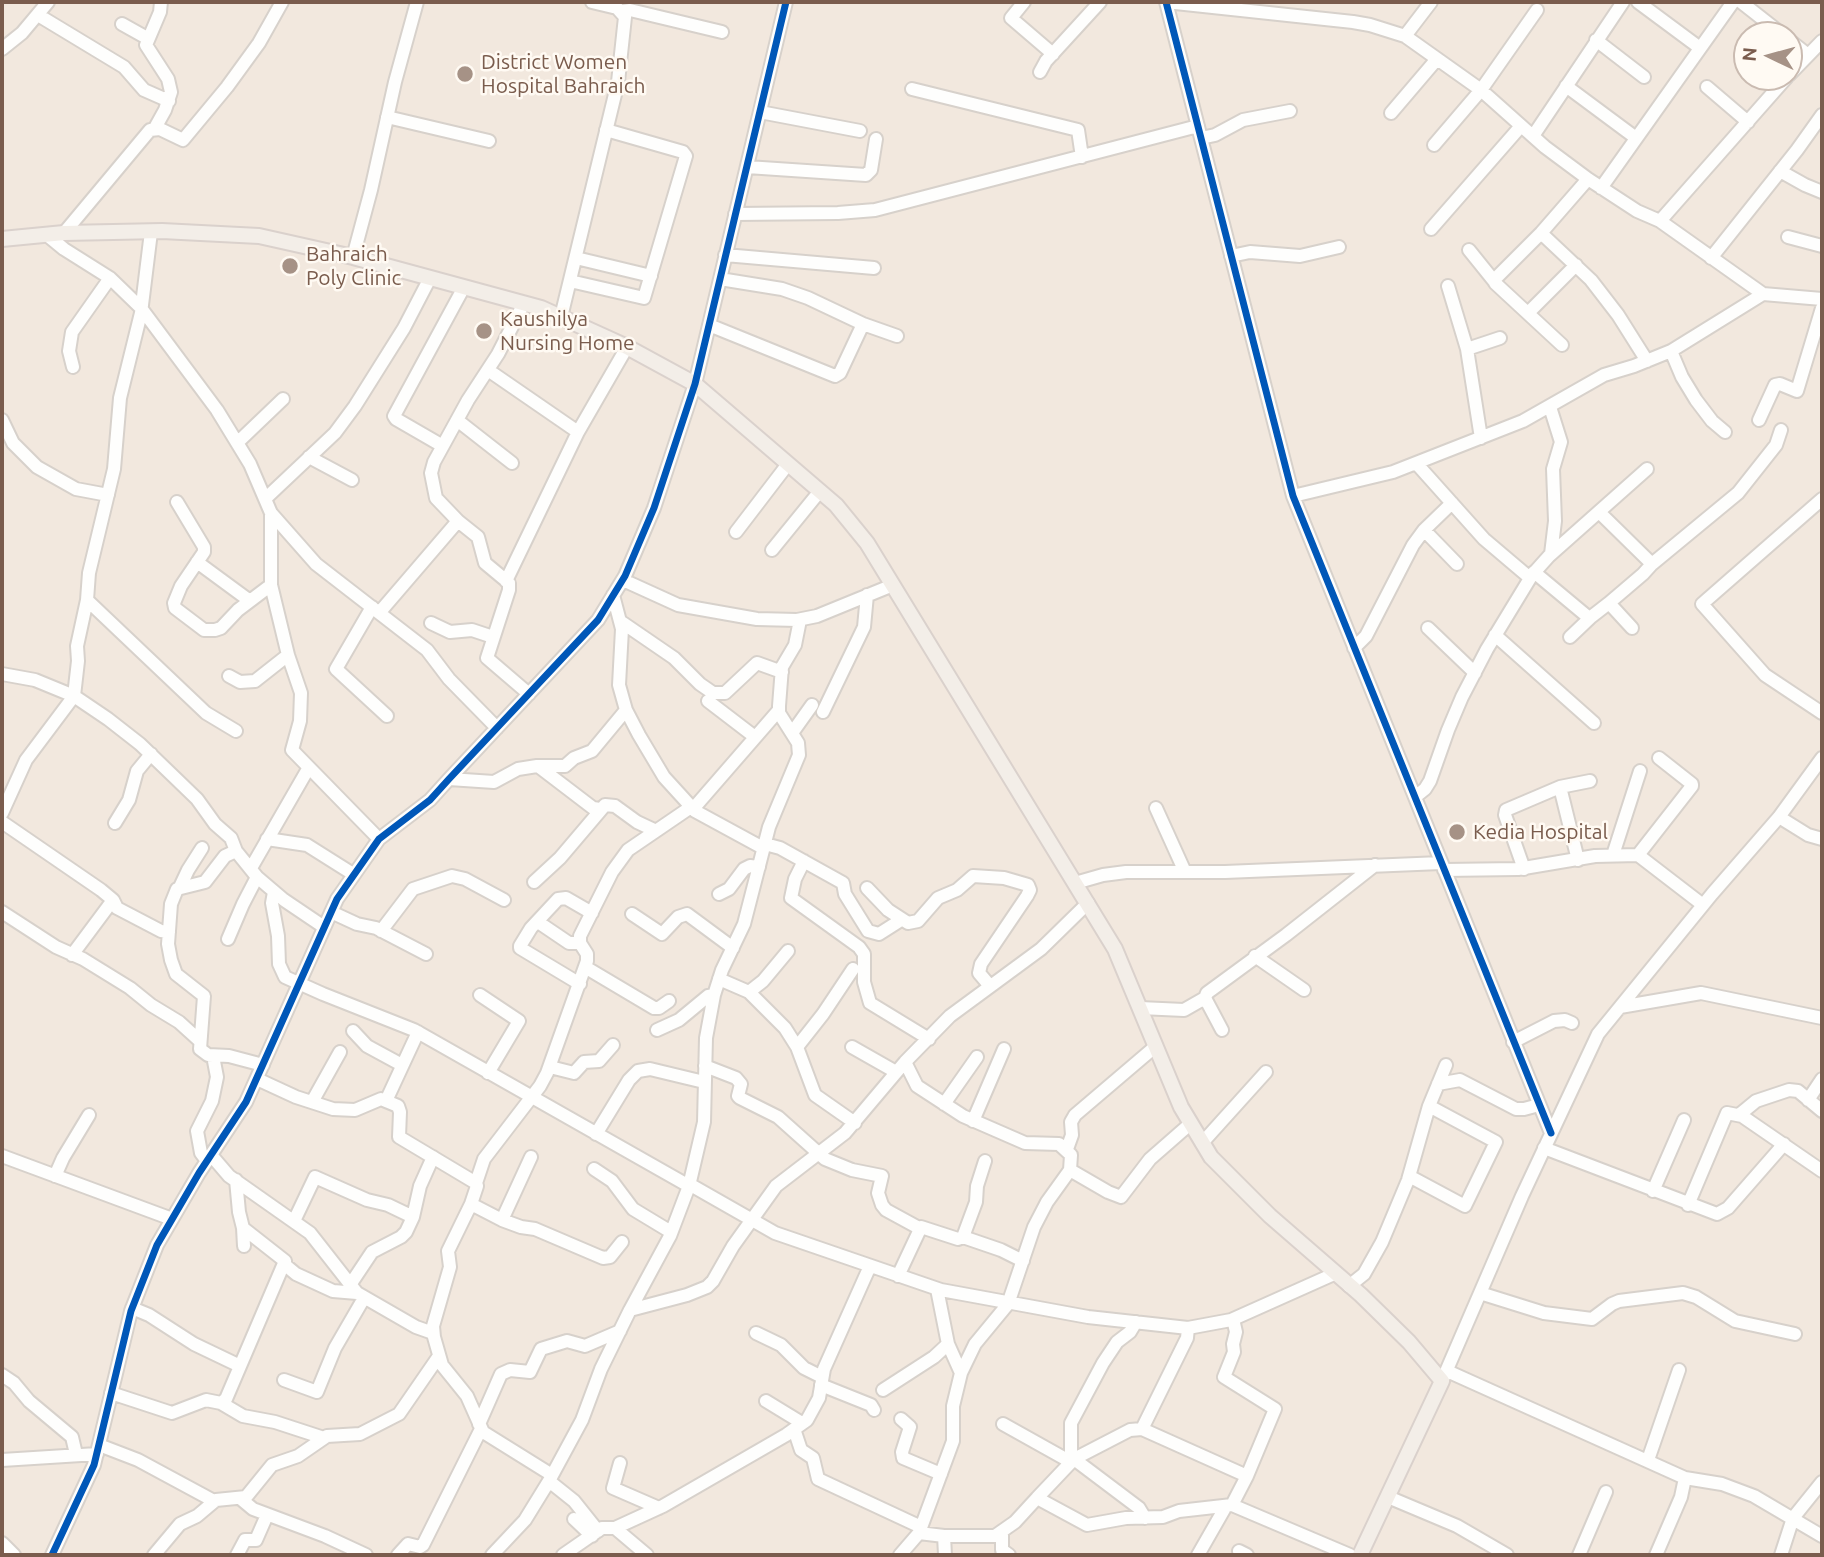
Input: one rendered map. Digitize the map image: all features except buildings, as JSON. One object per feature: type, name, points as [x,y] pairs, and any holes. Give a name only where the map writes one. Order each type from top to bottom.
[{"type":"main road","points":[[2,239],[64,233],[151,232],[259,236],[353,257],[524,303],[627,346],[695,384],[836,505],[867,543],[1115,948],[1181,1107],[1202,1143],[1212,1157],[1270,1216],[1444,1376],[1360,1555]]},
{"type":"street","points":[[2,48],[23,33],[48,2]]},
{"type":"street","points":[[64,233],[150,130],[155,128],[169,101],[170,86],[146,48],[147,38],[160,12],[161,2]]},
{"type":"street","points":[[155,128],[183,140],[260,43],[282,2]]},
{"type":"street","points":[[353,257],[418,2]]},
{"type":"street","points":[[592,2],[722,32]]},
{"type":"street","points":[[70,1555],[55,1551],[80,1499],[98,1450],[132,1308],[157,1245],[246,1101],[331,912],[353,874],[379,839],[430,800],[598,620],[623,580],[654,508],[695,384],[786,2]]},
{"type":"street","points":[[1024,2],[1011,18],[1053,54]]},
{"type":"street","points":[[1040,72],[1100,2]]},
{"type":"street","points":[[1550,1133],[1293,496],[1166,2],[1243,6],[1353,22],[1405,36],[1481,90],[1533,136],[1588,179],[1637,211],[1660,221],[1763,294],[1822,299]]},
{"type":"street","points":[[1405,36],[1431,2]]},
{"type":"street","points":[[1533,136],[1623,2]]},
{"type":"street","points":[[1638,2],[1700,48]]},
{"type":"street","points":[[1601,188],[1732,3],[1761,21]]},
{"type":"street","points":[[1434,145],[1481,90],[1537,10]]},
{"type":"street","points":[[561,317],[618,82],[625,17],[622,11]]},
{"type":"street","points":[[38,15],[124,67],[144,90],[169,101]]},
{"type":"street","points":[[122,24],[147,38]]},
{"type":"street","points":[[1597,40],[1644,77]]},
{"type":"street","points":[[1803,60],[1822,41]]},
{"type":"street","points":[[1803,51],[1808,55]]},
{"type":"street","points":[[1391,113],[1437,59]]},
{"type":"street","points":[[1566,86],[1636,138]]},
{"type":"street","points":[[1707,88],[1748,122]]},
{"type":"street","points":[[912,89],[1077,130],[1082,157]]},
{"type":"street","points":[[1660,221],[1775,91]]},
{"type":"street","points":[[760,111],[860,131]]},
{"type":"street","points":[[735,214],[874,210],[1082,157],[1200,132],[1214,135],[1243,120],[1290,111]]},
{"type":"street","points":[[387,117],[489,141]]},
{"type":"street","points":[[1711,258],[1821,120]]},
{"type":"street","points":[[1431,229],[1521,125]]},
{"type":"street","points":[[570,281],[643,299],[652,276],[685,153],[606,130]]},
{"type":"street","points":[[747,166],[866,175],[871,170],[876,139]]},
{"type":"street","points":[[1780,171],[1822,192]]},
{"type":"street","points":[[1494,281],[1588,179]]},
{"type":"street","points":[[2,813],[26,760],[74,696],[77,646],[87,600],[89,573],[114,469],[120,398],[141,309],[151,232]]},
{"type":"street","points":[[1541,233],[1591,281],[1618,315],[1647,361]]},
{"type":"street","points":[[47,235],[110,278],[141,309],[217,410],[250,464],[271,513],[316,564],[427,650],[449,679],[497,728]]},
{"type":"street","points":[[1788,237],[1822,246]]},
{"type":"street","points":[[1231,256],[1250,252],[1300,256],[1339,247]]},
{"type":"street","points":[[1469,250],[1494,281],[1562,345]]},
{"type":"street","points":[[725,255],[874,268]]},
{"type":"street","points":[[576,258],[652,276]]},
{"type":"street","points":[[1528,312],[1576,265]]},
{"type":"street","points":[[73,367],[69,351],[72,332],[110,278]]},
{"type":"street","points":[[265,499],[335,433],[404,328],[430,278]]},
{"type":"street","points":[[720,279],[782,289],[897,336]]},
{"type":"street","points":[[1448,286],[1467,349],[1481,438]]},
{"type":"street","points":[[441,445],[394,416],[464,287]]},
{"type":"street","points":[[1293,496],[1393,472],[1481,438],[1550,407],[1604,374],[1671,351],[1763,294]]},
{"type":"street","points":[[524,303],[488,370],[441,445],[431,473],[436,498],[478,537],[485,563],[509,583],[487,658],[529,694]]},
{"type":"street","points":[[1759,420],[1775,386],[1780,384],[1797,391],[1822,308]]},
{"type":"street","points":[[709,325],[835,376],[840,373],[863,324]]},
{"type":"street","points":[[1467,349],[1500,338]]},
{"type":"street","points":[[506,581],[578,432],[627,346]]},
{"type":"street","points":[[1671,351],[1696,400],[1712,421],[1725,432]]},
{"type":"street","points":[[488,370],[578,432]]},
{"type":"street","points":[[237,443],[283,398]]},
{"type":"street","points":[[1550,407],[1561,442],[1553,469],[1555,514],[1552,554]]},
{"type":"street","points":[[2,420],[13,443],[37,467],[76,489],[108,495]]},
{"type":"street","points":[[457,420],[512,463]]},
{"type":"street","points":[[1570,637],[1738,493],[1776,445],[1781,430]]},
{"type":"street","points":[[309,457],[352,480]]},
{"type":"street","points":[[1416,463],[1484,539],[1590,618]]},
{"type":"street","points":[[736,532],[788,464]]},
{"type":"street","points":[[1415,797],[1430,781],[1448,730],[1475,673],[1532,575],[1647,469]]},
{"type":"street","points":[[772,550],[820,491]]},
{"type":"street","points":[[1822,499],[1702,604],[1702,607],[1765,675],[1822,713]]},
{"type":"street","points":[[177,502],[204,547],[204,552],[184,578],[174,605],[204,630],[209,631],[220,628],[271,585]]},
{"type":"street","points":[[1354,648],[1366,636],[1424,530],[1452,503]]},
{"type":"street","points":[[1599,512],[1652,564]]},
{"type":"street","points":[[271,513],[271,585],[301,693],[300,721],[292,750],[379,839]]},
{"type":"street","points":[[387,716],[336,669],[375,610],[458,521]]},
{"type":"street","points":[[1424,530],[1457,564]]},
{"type":"street","points":[[197,562],[250,601]]},
{"type":"street","points":[[623,580],[678,605],[757,619],[800,620],[817,616],[893,585]]},
{"type":"street","points":[[613,595],[622,629],[619,685],[626,710],[664,777],[692,808],[764,846],[779,848],[843,883],[845,894],[867,931],[879,934],[901,920]]},
{"type":"street","points":[[792,733],[818,708],[864,626],[867,595]]},
{"type":"street","points":[[87,600],[206,713],[236,731]]},
{"type":"street","points":[[1609,603],[1632,628]]},
{"type":"street","points":[[492,1555],[525,1520],[582,1420],[601,1369],[671,1232],[689,1185],[704,1122],[706,1038],[714,995],[744,924],[764,846],[799,755],[798,743],[779,710],[782,672],[795,645],[800,620]]},
{"type":"street","points":[[620,621],[674,658],[713,693],[725,693],[757,663],[782,672]]},
{"type":"street","points":[[431,623],[450,632],[472,630],[493,637]]},
{"type":"street","points":[[1428,628],[1475,673]]},
{"type":"street","points":[[1495,635],[1594,723]]},
{"type":"street","points":[[229,676],[240,682],[255,681],[288,654]]},
{"type":"street","points":[[2,674],[35,680],[74,696],[108,719],[151,754],[197,799],[215,824],[231,838],[236,851],[254,873],[274,892],[324,927]]},
{"type":"street","points":[[709,701],[755,737]]},
{"type":"street","points":[[449,779],[494,782],[518,769],[565,766],[574,758],[592,751],[626,710]]},
{"type":"street","points":[[595,1533],[574,1501],[551,1478],[488,1436],[480,1426],[467,1396],[448,1374],[439,1356],[433,1333],[450,1267],[448,1251],[471,1204],[484,1158],[540,1086],[550,1067],[585,967],[587,954],[580,943],[580,936],[618,862],[628,850],[654,830],[692,808],[779,710]]},
{"type":"street","points":[[115,822],[129,800],[137,771],[151,754]]},
{"type":"street","points":[[1638,855],[1692,786],[1692,783],[1659,758]]},
{"type":"street","points":[[1822,759],[1779,817],[1598,1034],[1550,1133],[1444,1376],[1648,1460],[1685,1478],[1725,1484],[1759,1498],[1822,1536]]},
{"type":"street","points":[[537,766],[593,808],[600,810]]},
{"type":"street","points":[[228,939],[267,839],[308,769]]},
{"type":"street","points":[[1614,855],[1640,771]]},
{"type":"street","points":[[1524,869],[1505,815],[1506,810],[1560,787],[1590,780]]},
{"type":"street","points":[[1560,787],[1577,860]]},
{"type":"street","points":[[534,882],[560,858],[605,805],[615,806],[654,830]]},
{"type":"street","points":[[1156,808],[1185,872]]},
{"type":"street","points":[[1779,817],[1808,835],[1822,839]]},
{"type":"street","points":[[2,822],[85,878],[113,900],[117,908],[161,931],[169,932]]},
{"type":"street","points":[[267,839],[307,845],[353,874]]},
{"type":"street","points":[[202,848],[171,904],[171,960],[176,974],[204,996],[200,1041],[203,1052],[263,1065]]},
{"type":"street","points":[[180,887],[200,886],[205,883],[226,856],[236,851]]},
{"type":"street","points":[[1075,883],[1103,875],[1375,865],[1524,869],[1614,855],[1638,855],[1703,905]]},
{"type":"street","points":[[804,861],[795,879],[791,898],[859,947],[864,954],[864,982],[870,1003],[929,1039]]},
{"type":"street","points":[[1140,1008],[1184,1010],[1205,998],[1207,993],[1286,936],[1375,865]]},
{"type":"street","points":[[719,894],[729,889],[744,869],[750,866],[758,867]]},
{"type":"street","points":[[381,931],[413,889],[452,876],[465,879],[504,900]]},
{"type":"street","points":[[867,888],[888,910],[908,923],[918,921],[938,898],[959,889],[973,876],[1004,878],[1028,885],[1030,890],[1027,896],[981,964],[981,976],[990,986]]},
{"type":"street","points":[[274,892],[272,904],[278,936],[279,964],[285,977],[323,995],[418,1032],[775,1234],[937,1289],[1008,1304],[1188,1328],[1233,1319],[1334,1274]]},
{"type":"street","points":[[580,984],[520,948],[520,942],[555,901],[561,898],[566,898],[592,913]]},
{"type":"street","points":[[72,955],[113,900]]},
{"type":"street","points":[[630,1310],[707,1287],[776,1186],[855,1123],[900,1067],[950,1016],[1041,949],[1088,903]]},
{"type":"street","points":[[2,912],[56,947],[136,992],[179,1022],[200,1041]]},
{"type":"street","points":[[331,912],[381,931],[426,954]]},
{"type":"street","points":[[632,914],[662,934],[678,917],[687,914],[733,948]]},
{"type":"street","points":[[538,922],[569,943],[580,943]]},
{"type":"street","points":[[749,992],[763,981],[788,951]]},
{"type":"street","points":[[1255,956],[1304,989]]},
{"type":"street","points":[[585,967],[654,1008],[659,1008],[669,1001]]},
{"type":"street","points":[[797,1047],[853,969]]},
{"type":"street","points":[[719,979],[749,992],[785,1028],[797,1047],[815,1095],[855,1123]]},
{"type":"street","points":[[1620,1007],[1701,993],[1822,1018]]},
{"type":"street","points":[[480,995],[519,1021],[488,1073]]},
{"type":"street","points":[[657,1030],[679,1020],[708,996],[714,995]]},
{"type":"street","points":[[1205,998],[1222,1030]]},
{"type":"street","points":[[1513,1042],[1554,1021],[1565,1020],[1572,1023]]},
{"type":"street","points":[[353,1031],[367,1046],[402,1065]]},
{"type":"street","points":[[386,1101],[418,1032]]},
{"type":"street","points":[[550,1067],[575,1073],[584,1062],[599,1061],[613,1045]]},
{"type":"street","points":[[1066,1149],[1072,1135],[1071,1122],[1075,1115],[1156,1046]]},
{"type":"street","points":[[852,1047],[900,1067],[917,1086],[973,1121],[1025,1143],[1051,1142],[1066,1149],[1071,1155],[1070,1170],[1040,1213],[1008,1304],[975,1344],[961,1373],[953,1406],[953,1441],[920,1530],[900,1555]]},
{"type":"street","points":[[973,1121],[1004,1049]]},
{"type":"street","points":[[312,1102],[340,1052]]},
{"type":"street","points":[[214,1056],[216,1077],[212,1101],[197,1131],[201,1153],[316,1240],[357,1292],[416,1327],[433,1333]]},
{"type":"street","points":[[944,1104],[977,1057]]},
{"type":"street","points":[[1349,1286],[1364,1274],[1372,1262],[1409,1177],[1429,1106],[1446,1065]]},
{"type":"street","points":[[705,1066],[736,1078],[741,1084],[738,1096],[740,1098],[778,1117],[818,1154],[845,1168],[882,1176],[878,1193],[886,1210],[919,1228],[963,1237],[1023,1261]]},
{"type":"street","points":[[596,1134],[629,1080],[638,1071],[650,1069],[704,1082]]},
{"type":"street","points":[[1202,1143],[1266,1072]]},
{"type":"street","points":[[257,1079],[333,1109],[355,1110],[380,1100],[386,1101],[400,1109],[399,1137],[476,1183]]},
{"type":"street","points":[[1808,1100],[1822,1079]]},
{"type":"street","points":[[1437,1084],[1460,1080],[1516,1109],[1539,1105]]},
{"type":"street","points":[[1739,1115],[1756,1101],[1789,1090],[1798,1091],[1822,1111]]},
{"type":"street","points":[[1409,1177],[1465,1212],[1496,1142],[1429,1106]]},
{"type":"street","points":[[1688,1205],[1724,1115],[1730,1112],[1739,1115],[1822,1171]]},
{"type":"street","points":[[55,1177],[63,1158],[89,1115]]},
{"type":"street","points":[[1653,1191],[1684,1120]]},
{"type":"street","points":[[1070,1170],[1121,1197],[1150,1159],[1190,1124]]},
{"type":"street","points":[[1544,1148],[1688,1205],[1711,1213],[1722,1213],[1784,1144]]},
{"type":"street","points":[[2,1156],[172,1219]]},
{"type":"street","points":[[284,1380],[317,1392],[372,1252],[401,1237],[413,1217],[420,1186],[433,1157]]},
{"type":"street","points":[[502,1220],[531,1157]]},
{"type":"street","points":[[963,1237],[976,1202],[977,1186],[985,1161]]},
{"type":"street","points":[[594,1168],[612,1181],[633,1209],[671,1232]]},
{"type":"street","points":[[294,1221],[315,1177],[413,1217]]},
{"type":"street","points":[[236,1180],[244,1246]]},
{"type":"street","points":[[471,1204],[502,1220],[536,1229],[603,1258],[610,1257],[622,1242]]},
{"type":"street","points":[[221,1403],[226,1399],[284,1264],[284,1259],[243,1227]]},
{"type":"street","points":[[898,1276],[919,1228]]},
{"type":"street","points":[[284,1264],[296,1274],[333,1292],[357,1292]]},
{"type":"street","points":[[563,1555],[602,1528],[615,1528],[659,1508],[807,1420],[819,1398],[824,1369],[870,1266]]},
{"type":"street","points":[[937,1289],[948,1344],[961,1373]]},
{"type":"street","points":[[1480,1293],[1544,1313],[1592,1319],[1619,1301],[1683,1293],[1696,1297],[1735,1321],[1795,1334]]},
{"type":"street","points":[[132,1308],[149,1315],[194,1344],[240,1366]]},
{"type":"street","points":[[1198,1555],[1247,1476],[1275,1408],[1224,1377],[1234,1352],[1236,1332],[1233,1319]]},
{"type":"street","points":[[1073,1460],[1071,1423],[1103,1363],[1136,1322]]},
{"type":"street","points":[[1142,1429],[1187,1338],[1188,1328]]},
{"type":"street","points":[[398,1555],[406,1545],[423,1545],[480,1426],[501,1374],[506,1370],[530,1372],[541,1349],[567,1341],[585,1346],[620,1331]]},
{"type":"street","points":[[756,1333],[781,1345],[804,1368],[822,1381],[871,1405],[874,1410]]},
{"type":"street","points":[[883,1390],[934,1357],[948,1344]]},
{"type":"street","points":[[2,1460],[75,1449],[98,1450],[138,1460],[214,1501],[241,1499],[250,1493],[268,1468],[298,1456],[324,1438],[335,1434],[360,1434],[399,1414],[439,1356]]},
{"type":"street","points":[[1648,1460],[1679,1370]]},
{"type":"street","points":[[2,1375],[72,1437],[75,1449]]},
{"type":"street","points":[[467,1396],[494,1389]]},
{"type":"street","points":[[111,1393],[172,1413],[206,1400],[221,1403],[243,1416],[275,1422],[324,1438]]},
{"type":"street","points":[[766,1401],[798,1426],[801,1450],[813,1458],[818,1479],[920,1530],[944,1536],[995,1536],[1015,1522],[1073,1460],[1130,1430],[1142,1429],[1247,1476]]},
{"type":"street","points":[[901,1419],[910,1427],[902,1452],[903,1458],[941,1474]]},
{"type":"street","points":[[1003,1424],[1073,1460],[1139,1508],[1145,1518]]},
{"type":"street","points":[[620,1462],[612,1485],[614,1489],[659,1508]]},
{"type":"street","points":[[1656,1555],[1681,1497],[1685,1478]]},
{"type":"street","points":[[1781,1555],[1793,1518],[1822,1482]]},
{"type":"street","points":[[1579,1555],[1606,1492]]},
{"type":"street","points":[[1388,1497],[1457,1526],[1507,1555]]},
{"type":"street","points":[[1037,1498],[1087,1525],[1126,1518],[1163,1517],[1180,1511],[1229,1506],[1350,1555]]},
{"type":"street","points":[[241,1499],[253,1509],[325,1536],[366,1555]]},
{"type":"street","points":[[154,1555],[180,1524],[197,1516],[214,1501]]},
{"type":"street","points":[[237,1555],[245,1540],[257,1539],[267,1515]]},
{"type":"street","points":[[574,1519],[595,1533]]},
{"type":"street","points":[[615,1528],[648,1555]]},
{"type":"street","points":[[1002,1531],[1002,1550],[1009,1555]]},
{"type":"street","points":[[944,1536],[945,1555]]},
{"type":"street","points":[[2,1543],[14,1555]]},
{"type":"shaded area","points":[[2,2],[1822,2],[1822,1555],[2,1555]]},
{"type":"cycle path","points":[[52,1555],[94,1465],[131,1311],[157,1245],[199,1173],[246,1102],[337,899],[379,839],[430,800],[598,620],[625,576],[654,508],[695,384],[786,2]]},
{"type":"cycle path","points":[[1166,2],[1293,496],[1551,1133]]},
{"type":"place","name":"District Women Hospital Bahraich","points":[[465,74]]},
{"type":"place","name":"Bahraich Poly Clinic","points":[[290,266]]},
{"type":"place","name":"Kaushilya Nursing Home","points":[[484,331]]},
{"type":"place","name":"Kedia Hospital","points":[[1457,832]]}]
